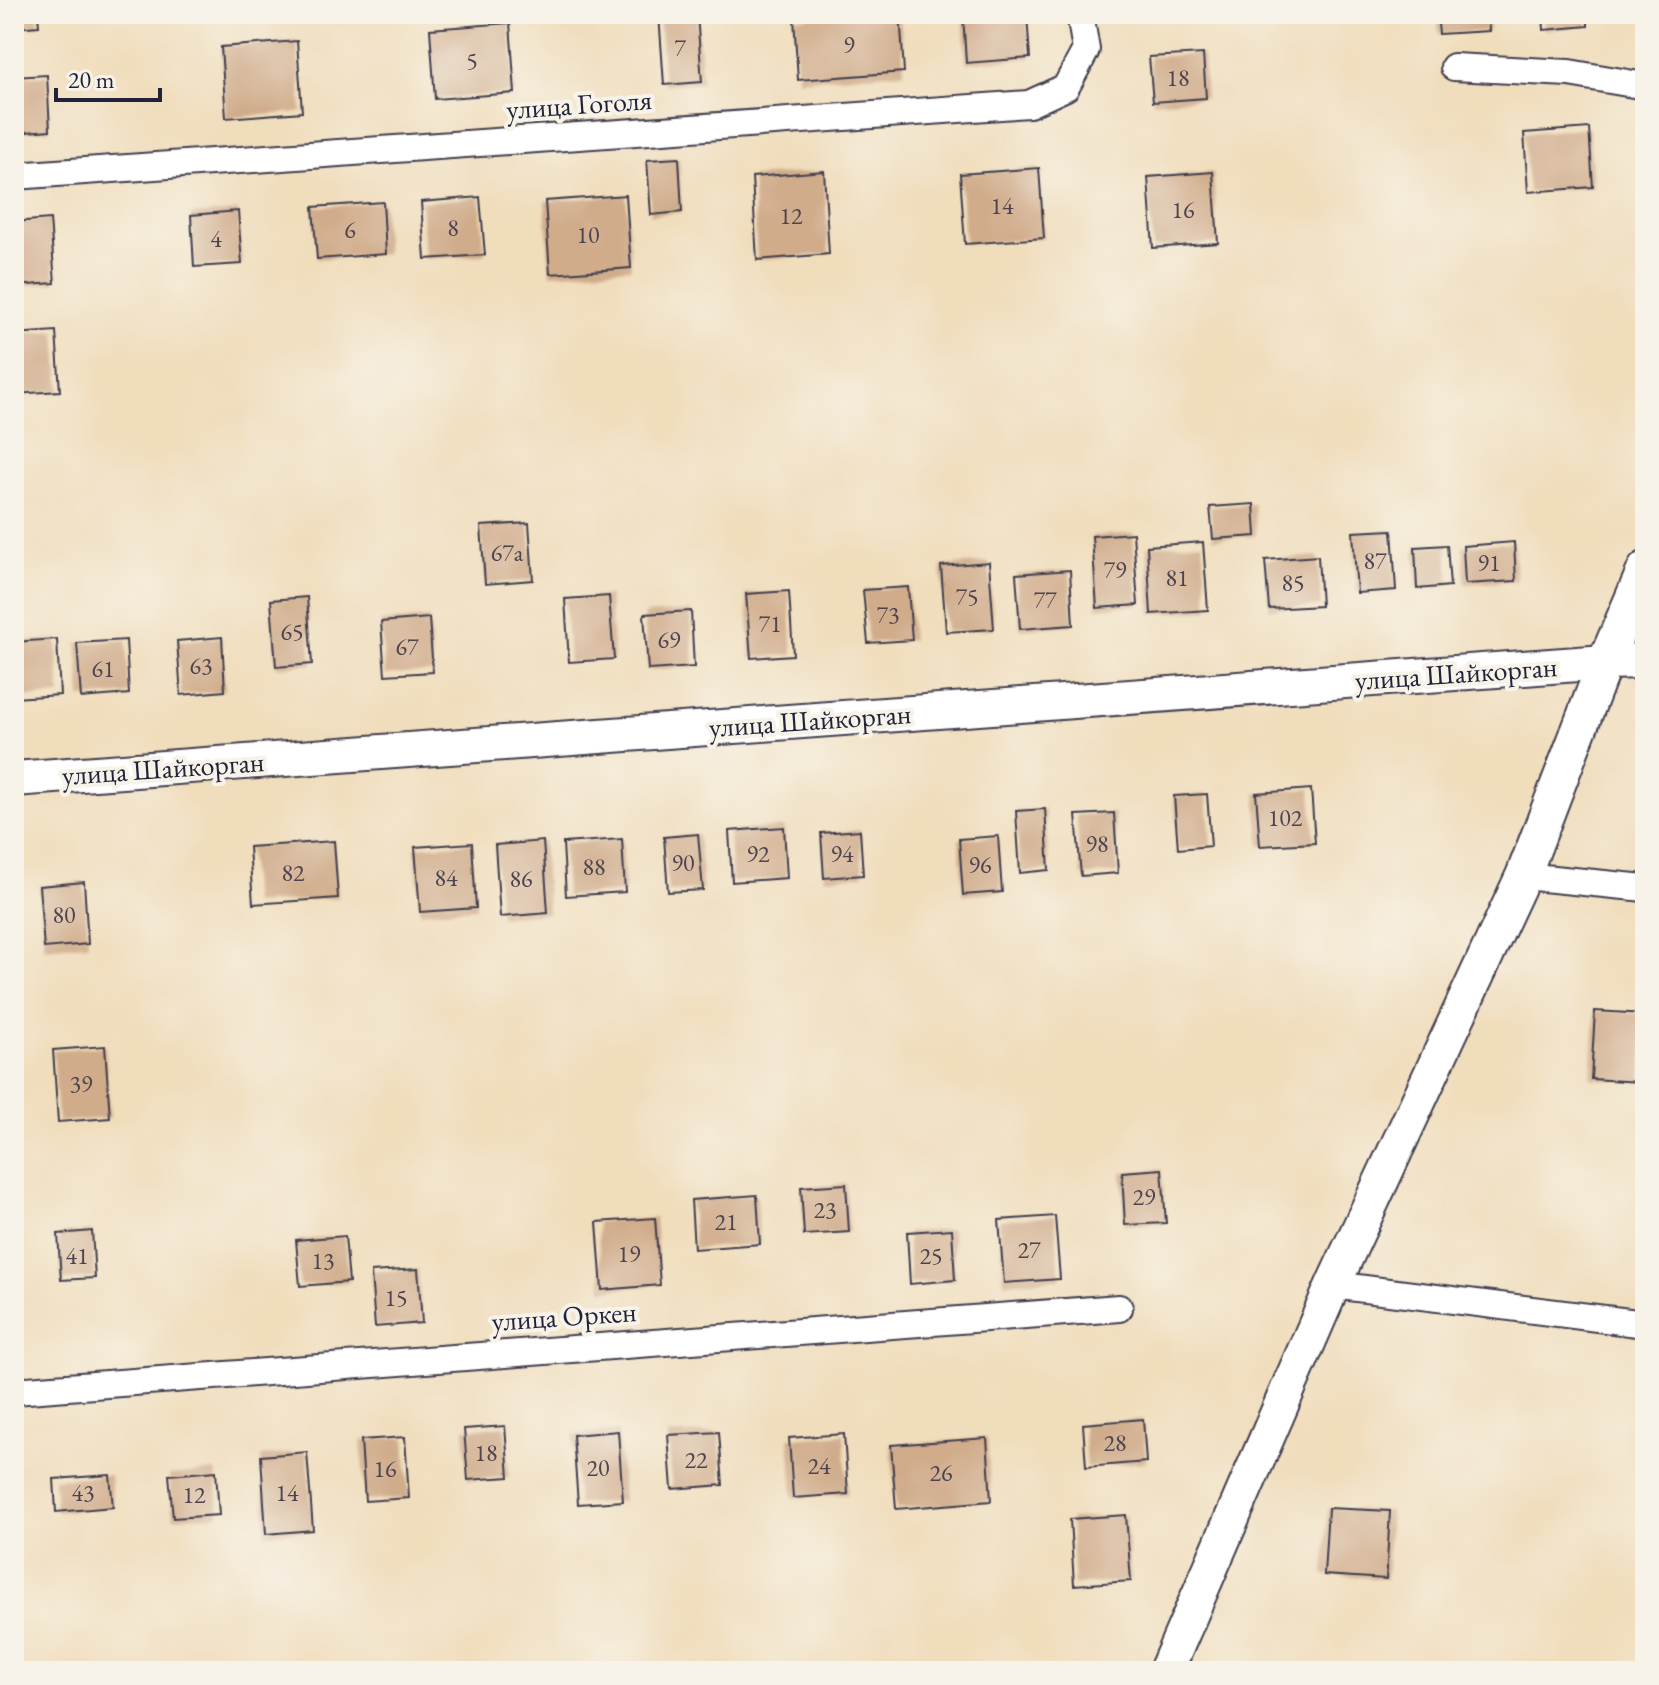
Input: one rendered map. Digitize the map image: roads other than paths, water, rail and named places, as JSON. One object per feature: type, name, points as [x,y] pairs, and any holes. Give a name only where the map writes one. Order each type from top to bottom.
[{"type":"street","name":"улица Гоголя","points":[[14,176],[1029,104],[1066,87],[1086,50],[1080,14]]},
{"type":"street","points":[[1454,67],[1569,73],[1645,86]]},
{"type":"street","points":[[1166,1671],[1333,1285],[1523,876],[1605,662],[1645,569]]},
{"type":"street","name":"улица Шайкорган","points":[[14,779],[1645,661]]},
{"type":"street","points":[[1523,876],[1645,888]]},
{"type":"street","points":[[1333,1285],[1645,1324]]},
{"type":"street","name":"улица Оркен","points":[[14,1391],[1119,1308]]}]
